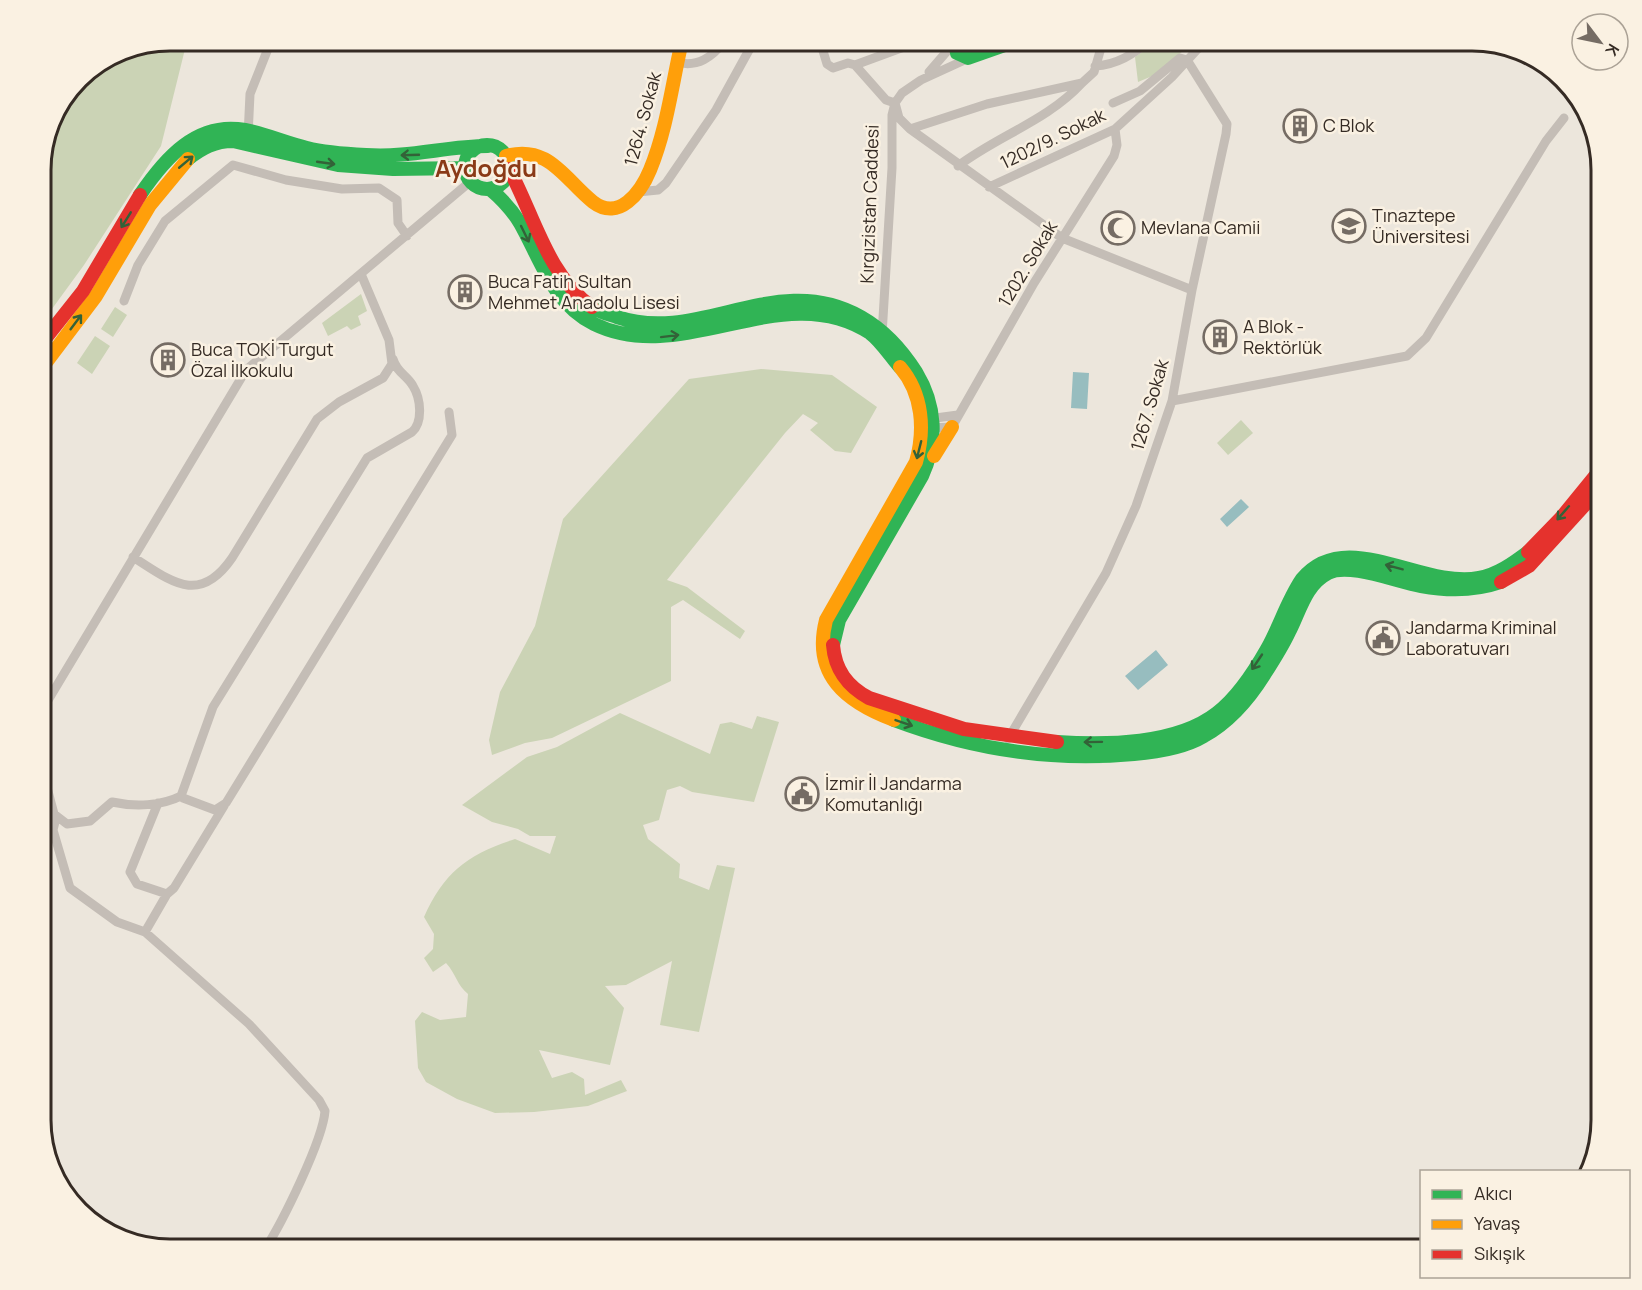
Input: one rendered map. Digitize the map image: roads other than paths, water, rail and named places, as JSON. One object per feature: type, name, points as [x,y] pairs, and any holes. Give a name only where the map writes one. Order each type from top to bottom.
[{"type":"main road","name":"1264. Sokak","points":[[508,162],[526,152],[560,169],[593,202],[603,208],[624,206],[638,192],[654,158],[678,51]]},
{"type":"main road","points":[[957,51],[964,57],[972,57],[978,51]]},
{"type":"main road","name":"Kırgızistan Caddesi","points":[[972,57],[988,51]]},
{"type":"main road","points":[[51,331],[83,291],[149,183],[168,159],[189,141],[208,131],[227,128],[247,130],[302,147],[368,156],[417,155],[471,145],[488,146],[501,150],[508,162],[565,282],[588,306],[606,315],[632,322],[663,324],[788,299],[813,298],[845,307],[867,319],[911,384],[929,424],[932,453],[922,476]]},
{"type":"main road","points":[[51,356],[94,299],[161,189],[178,168],[212,143],[231,141],[307,160],[342,165],[468,175],[483,189],[490,189],[503,183],[508,162]]},
{"type":"main road","points":[[468,175],[470,155],[475,150],[488,146]]},
{"type":"main road","points":[[490,189],[514,211],[559,298],[574,313],[603,329],[636,337],[659,337],[785,312],[808,311],[830,314],[881,337]]},
{"type":"main road","points":[[955,421],[839,620],[832,642],[834,662],[852,688],[872,699],[930,720],[1008,739],[1032,742],[1109,742],[1161,737],[1190,729],[1217,714],[1232,698],[1266,649],[1299,583],[1321,563],[1340,556],[1351,556],[1441,577],[1468,579],[1489,575],[1509,566],[1529,552],[1591,482]]},
{"type":"main road","points":[[929,424],[916,462],[826,620],[821,645],[824,664],[832,679],[851,700],[898,722],[954,739],[1034,754],[1121,754],[1168,750],[1192,742],[1222,724],[1249,696],[1288,635],[1306,594],[1326,573],[1352,569],[1418,586],[1451,591],[1492,588],[1515,578],[1537,561],[1591,500]]},
{"type":"street","points":[[249,145],[247,130],[250,94],[267,51]]},
{"type":"street","points":[[676,62],[690,65],[710,56],[715,51]]},
{"type":"street","points":[[638,192],[658,190],[666,183],[714,114],[748,51]]},
{"type":"street","points":[[824,51],[830,66],[855,65],[893,51]]},
{"type":"street","name":"Kırgızistan Caddesi","points":[[921,80],[946,51]]},
{"type":"street","points":[[958,166],[989,144],[1045,116],[1094,72],[1100,51]]},
{"type":"street","points":[[1095,66],[1111,64],[1128,57],[1135,51]]},
{"type":"street","name":"1202/9. Sokak","points":[[989,187],[1115,129],[1195,51]]},
{"type":"street","name":"Kırgızistan Caddesi","points":[[881,337],[892,168],[892,115],[895,103],[902,93],[921,80],[972,57]]},
{"type":"street","points":[[1113,103],[1140,91],[1180,58],[1187,60]]},
{"type":"street","name":"1267. Sokak","points":[[1008,739],[1106,573],[1136,506],[1172,401],[1192,290],[1227,124],[1187,60]]},
{"type":"street","points":[[855,65],[886,100],[895,103],[899,118],[910,129],[958,166],[1062,238],[1192,290]]},
{"type":"street","points":[[910,129],[987,104],[1083,83]]},
{"type":"street","points":[[1172,401],[1407,356],[1426,339],[1546,141],[1564,118]]},
{"type":"street","name":"1202. Sokak","points":[[955,421],[1062,238],[1114,156],[1117,145],[1115,129]]},
{"type":"street","points":[[124,301],[138,265],[165,221],[233,165],[286,180],[342,189],[384,190],[398,200],[399,223],[407,236]]},
{"type":"street","points":[[51,695],[246,370],[407,236],[468,175]]},
{"type":"street","points":[[56,818],[73,824],[90,821],[112,802],[167,803],[182,796],[213,707],[367,458],[418,426],[420,417],[415,389],[398,372],[389,340],[361,274]]},
{"type":"street","points":[[133,557],[179,585],[195,586],[215,578],[232,558],[317,420],[335,405],[383,378],[393,359]]},
{"type":"street","points":[[145,932],[452,435],[449,412]]},
{"type":"street","points":[[929,424],[955,421]]},
{"type":"street","points":[[929,424],[955,421]]},
{"type":"street","points":[[182,796],[214,810],[226,804]]},
{"type":"street","points":[[51,800],[56,818],[53,830],[70,888],[117,922],[145,932],[249,1024],[319,1100],[325,1111],[319,1137],[287,1210],[271,1239]]},
{"type":"street","points":[[158,803],[130,872],[137,884],[167,894]]},
{"type":"water","points":[[1073,372],[1089,373],[1087,409],[1071,408]]},
{"type":"water","points":[[1241,499],[1249,507],[1227,527],[1220,519]]},
{"type":"water","points":[[1156,650],[1168,665],[1138,690],[1125,676]]},
{"type":"place","name":"C Blok","points":[[1300,126]]},
{"type":"place","name":"Tınaztepe Üniversitesi","points":[[1349,226]]},
{"type":"place","name":"Mevlana Camii","points":[[1118,228]]},
{"type":"place","name":"Buca Fatih Sultan Mehmet Anadolu Lisesi","points":[[465,292]]},
{"type":"place","name":"A Blok - Rektörlük","points":[[1220,337]]},
{"type":"place","name":"Buca TOKİ Turgut Özal İlkokulu","points":[[168,360]]},
{"type":"place","name":"Jandarma Kriminal Laboratuvarı","points":[[1383,638]]},
{"type":"place","name":"İzmir İl Jandarma Komutanlığı","points":[[802,794]]},
{"type":"district","name":"Aydoğdu","points":[[486,169]]}]
